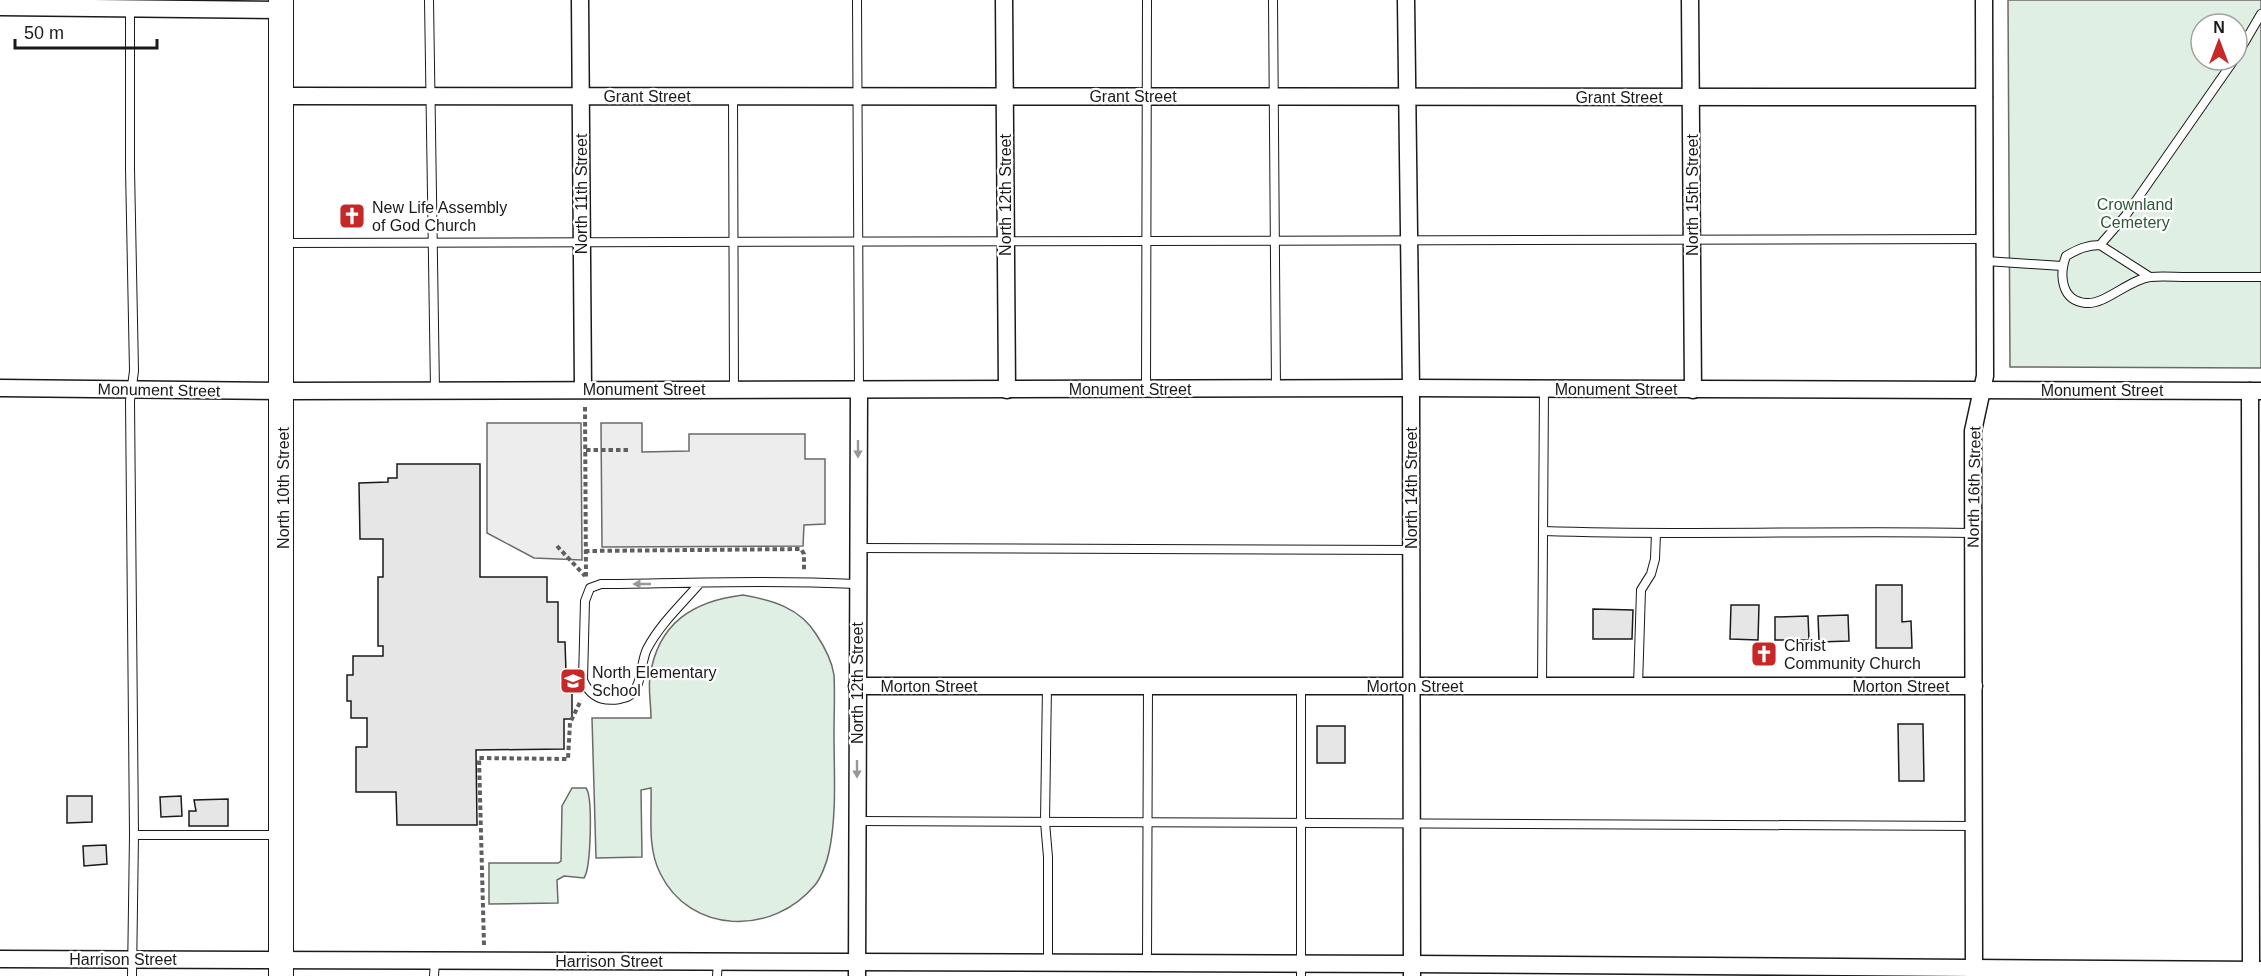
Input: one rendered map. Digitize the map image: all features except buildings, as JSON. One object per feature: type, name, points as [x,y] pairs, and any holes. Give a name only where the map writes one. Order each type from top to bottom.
[{"type":"main road","name":"North 10th Street","points":[[281,5],[283,391],[281,968]]},
{"type":"street","name":"North 11th Street","points":[[580,0],[583,389]]},
{"type":"street","name":"North 12th Street","points":[[1004,0],[1006,390]]},
{"type":"street","name":"North 14th Street","points":[[1406,0],[1411,388],[1412,970]]},
{"type":"street","name":"North 15th Street","points":[[1690,0],[1693,390]]},
{"type":"street","name":"North 16th Street","points":[[1974,972],[1973,431],[1984,376],[1986,261],[1984,0]]},
{"type":"street","points":[[0,8],[130,9],[281,5]]},
{"type":"street","name":"Grant Street","points":[[282,96],[1984,97]]},
{"type":"street","name":"Monument Street","points":[[0,388],[283,391],[1411,388],[2256,391]]},
{"type":"street","name":"North 12th Street","points":[[857,970],[859,390]]},
{"type":"street","points":[[2256,391],[2256,970]]},
{"type":"street","name":"Morton Street","points":[[857,686],[1974,686]]},
{"type":"street","name":"Harrison Street","points":[[0,960],[133,968],[434,969],[484,961],[575,968],[857,970],[1048,964],[1148,964],[1196,970],[1974,972],[2256,970]]},
{"type":"lane","points":[[429,0],[435,390]]},
{"type":"lane","points":[[857,0],[859,390]]},
{"type":"lane","points":[[1146,389],[1147,0]]},
{"type":"lane","points":[[1273,0],[1276,389]]},
{"type":"lane","points":[[130,9],[134,371],[130,401],[133,968]]},
{"type":"lane","points":[[2249,34],[2261,14]]},
{"type":"lane","points":[[2100,245],[2140,195],[2226,72]]},
{"type":"lane","points":[[733,96],[734,390]]},
{"type":"lane","points":[[282,243],[1985,238]]},
{"type":"lane","points":[[2150,277],[2100,245],[2083,247],[2074,251],[2066,256],[2062,266],[2062,284],[2067,293],[2074,299],[2085,303],[2103,299],[2131,282],[2150,277],[2261,277]]},
{"type":"lane","points":[[1986,261],[2062,266]]},
{"type":"lane","points":[[1542,686],[1544,389]]},
{"type":"lane","points":[[1544,531],[1973,533]]},
{"type":"lane","points":[[1638,686],[1641,590],[1651,574],[1655,560],[1656,533]]},
{"type":"lane","points":[[858,548],[1411,550]]},
{"type":"lane","points":[[700,584],[662,626],[646,651],[636,687],[628,697],[609,701],[587,691],[583,680],[585,601],[590,588],[601,584],[700,584],[804,584],[857,584]]},
{"type":"lane","points":[[1047,686],[1045,822],[1048,857],[1048,964]]},
{"type":"lane","points":[[1148,686],[1148,964]]},
{"type":"lane","points":[[1301,686],[1301,970]]},
{"type":"lane","points":[[857,821],[1974,826]]},
{"type":"lane","points":[[134,835],[283,835]]},
{"type":"path","points":[[583,389],[586,414],[585,576]]},
{"type":"path","points":[[586,450],[630,450]]},
{"type":"path","points":[[557,546],[585,576],[590,588]]},
{"type":"path","points":[[585,551],[801,549],[804,554],[804,584]]},
{"type":"path","points":[[484,961],[479,758],[568,759],[570,723],[587,691]]},
{"type":"green space","name":"Crownland Cemetery","points":[[2008,0],[2261,0],[2261,368],[2010,367]]},
{"type":"green space","points":[[743,595],[775,603],[794,612],[816,634],[830,659],[834,675],[834,809],[828,856],[822,874],[815,885],[798,902],[777,913],[755,920],[733,921],[711,917],[691,908],[674,893],[660,873],[653,853],[651,788],[641,790],[642,857],[596,858],[592,718],[651,718],[650,676],[654,658],[670,629],[694,609],[725,598]]},
{"type":"green space","points":[[572,788],[586,788],[590,804],[590,848],[584,878],[564,876],[557,880],[558,903],[489,904],[489,863],[558,863],[561,861],[562,806]]},
{"type":"shaded area","points":[[487,423],[581,423],[582,560],[534,558],[487,533]]},
{"type":"shaded area","points":[[601,423],[642,423],[642,452],[689,451],[689,434],[805,434],[805,459],[825,459],[825,524],[804,525],[803,546],[602,547]]},
{"type":"place","name":"New Life Assembly of God Church","points":[[352,216]]},
{"type":"place","name":"Christ Community Church","points":[[1764,654]]},
{"type":"place","name":"North Elementary School","points":[[573,681]]}]
